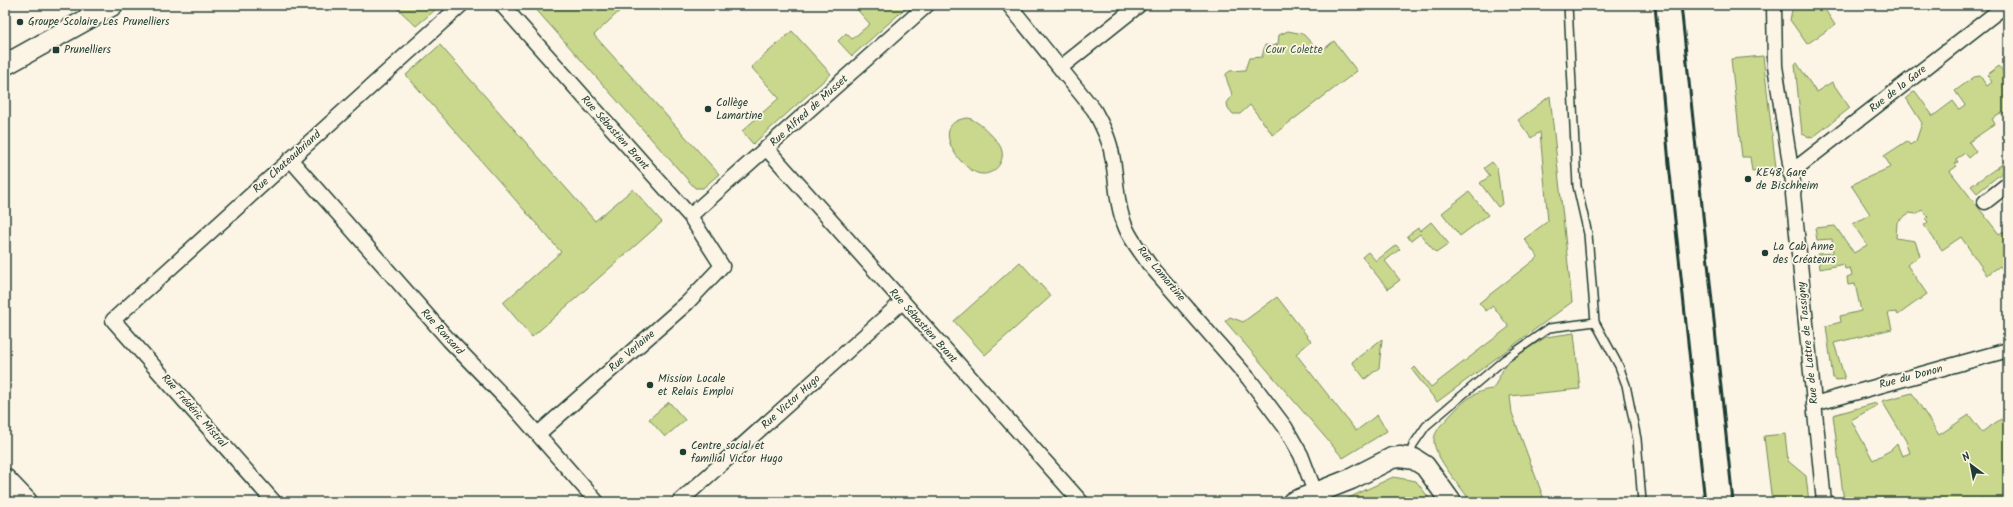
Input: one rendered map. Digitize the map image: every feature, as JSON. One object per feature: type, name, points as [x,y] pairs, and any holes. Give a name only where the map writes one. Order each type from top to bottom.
[{"type":"street","name":"Rue Chateaubriand","points":[[113,320],[461,5]]},
{"type":"street","name":"Rue Sébastien Brant","points":[[502,5],[690,216],[722,266]]},
{"type":"street","name":"Rue Alfred de Musset","points":[[690,216],[927,5]]},
{"type":"street","name":"Rue Lamartine","points":[[1009,5],[1094,110],[1104,129],[1111,149],[1119,206],[1129,233],[1149,264],[1249,379],[1285,427],[1301,455],[1315,492]]},
{"type":"street","points":[[1060,68],[1139,5]]},
{"type":"street","name":"Rue de Lattre de Tassigny","points":[[1774,5],[1773,42],[1775,66],[1790,173],[1794,188],[1793,194],[1824,502]]},
{"type":"street","name":"Rue de la Gare","points":[[1790,173],[2006,5]]},
{"type":"street","points":[[5,65],[102,8]]},
{"type":"street","name":"Rue Sébastien Brant","points":[[767,149],[1081,502]]},
{"type":"street","name":"Rue Ronsard","points":[[290,159],[444,334],[538,434],[597,502]]},
{"type":"street","points":[[1985,202],[2008,184]]},
{"type":"street","name":"Rue Verlaine","points":[[538,434],[687,302],[722,266]]},
{"type":"street","name":"Rue Victor Hugo","points":[[679,502],[902,302]]},
{"type":"street","name":"Rue Frédéric Mistral","points":[[113,320],[274,502]]},
{"type":"street","name":"Rue du Donon","points":[[1814,404],[2008,350]]},
{"type":"street","points":[[1293,502],[1350,479],[1392,458],[1408,458],[1425,466],[1452,502]]},
{"type":"street","points":[[5,479],[27,502]]},
{"type":"lane","points":[[1568,5],[1577,186],[1588,234],[1595,322],[1619,366],[1626,385],[1637,439],[1642,502]]},
{"type":"lane","points":[[1408,458],[1413,445],[1426,426],[1505,359],[1549,328],[1595,322]]},
{"type":"green space","points":[[394,5],[441,5],[416,26]]},
{"type":"green space","points":[[532,5],[626,5],[594,35],[719,174],[703,188],[695,188]]},
{"type":"green space","points":[[853,5],[909,5],[852,56],[838,41],[846,33],[852,39],[870,24]]},
{"type":"green space","points":[[1793,5],[1822,5],[1835,25],[1807,44],[1790,20]]},
{"type":"green space","points":[[792,31],[831,74],[753,144],[742,131],[779,98],[751,67]]},
{"type":"green space","name":"Cour Colette","points":[[1288,31],[1303,34],[1320,52],[1334,41],[1357,71],[1273,135],[1250,105],[1240,114],[1233,114],[1228,108],[1227,103],[1232,96],[1226,74],[1230,71],[1245,70],[1249,58],[1262,57],[1265,45],[1273,46],[1278,44],[1279,35]]},
{"type":"green space","points":[[440,45],[595,221],[633,189],[662,222],[532,337],[503,303],[561,252],[406,75]]},
{"type":"green space","points":[[1763,56],[1776,168],[1752,171],[1750,157],[1742,157],[1731,59]]},
{"type":"green space","points":[[1797,63],[1816,92],[1832,82],[1850,108],[1812,138],[1802,134],[1795,64]]},
{"type":"green space","points":[[1999,66],[2007,77],[2008,76],[2008,117],[2004,112],[1992,119],[1995,124],[1969,142],[1976,152],[1969,158],[1965,153],[1956,159],[1958,162],[1955,164],[1957,166],[1950,171],[1999,234],[2004,231],[2008,236],[2008,277],[2000,266],[1987,275],[1961,237],[1942,250],[1924,225],[1928,222],[1926,219],[1928,217],[1922,210],[1916,214],[1909,213],[1897,222],[1896,238],[1915,241],[1920,256],[1907,265],[1927,294],[1898,315],[1896,312],[1888,313],[1892,329],[1834,343],[1845,379],[1837,380],[1833,378],[1826,326],[1841,322],[1840,316],[1861,311],[1855,284],[1848,285],[1847,277],[1852,275],[1850,268],[1845,269],[1844,264],[1820,269],[1818,254],[1833,253],[1832,239],[1817,240],[1815,228],[1835,226],[1854,253],[1867,245],[1853,224],[1870,214],[1851,185],[1891,167],[1884,156],[1907,141],[1910,145],[1916,141],[1922,123],[1906,98],[1915,91],[1933,116],[1953,101],[1959,109],[1965,105],[1955,91],[1974,77],[1980,76],[1987,86],[1992,82],[1987,75]]},
{"type":"green space","points":[[1550,96],[1572,302],[1437,402],[1412,370],[1415,367],[1431,387],[1509,327],[1493,306],[1486,311],[1479,303],[1538,257],[1524,239],[1548,221],[1540,132],[1531,138],[1518,120]]},
{"type":"green space","points":[[968,118],[977,122],[987,130],[1001,148],[1001,162],[992,172],[983,174],[975,172],[958,158],[952,148],[949,138],[949,129],[955,122]]},
{"type":"green space","points":[[2008,160],[2008,168],[1977,193],[1971,186]]},
{"type":"green space","points":[[1492,162],[1497,168],[1502,204],[1498,207],[1480,183],[1490,176],[1484,168]]},
{"type":"green space","points":[[1469,192],[1488,215],[1460,236],[1442,213]]},
{"type":"green space","points":[[1431,222],[1449,244],[1436,253],[1420,234],[1411,241],[1407,236],[1418,228],[1420,231]]},
{"type":"green space","points":[[1396,245],[1400,249],[1385,261],[1400,280],[1388,289],[1362,257],[1368,252],[1376,261]]},
{"type":"green space","points":[[1020,262],[1051,296],[985,355],[954,321]]},
{"type":"green space","points":[[1277,297],[1311,341],[1296,354],[1356,431],[1377,415],[1387,431],[1343,458],[1225,321],[1230,317],[1243,322]]},
{"type":"green space","points":[[1574,333],[1580,389],[1510,396],[1512,413],[1545,502],[1471,502],[1443,464],[1435,448],[1435,435],[1440,426],[1470,397],[1485,390],[1493,389],[1507,362],[1546,337]]},
{"type":"green space","points":[[1382,339],[1379,368],[1365,379],[1352,362]]},
{"type":"green space","points":[[1912,393],[1939,435],[1969,415],[1982,432],[2001,419],[2008,428],[2008,502],[1984,502],[1982,498],[1975,502],[1844,502],[1833,415],[1876,403],[1878,405],[1851,420],[1873,460],[1891,450],[1897,444],[1902,456],[1910,453],[1906,441],[1882,401]]},
{"type":"green space","points":[[669,402],[685,420],[665,437],[649,419]]},
{"type":"green space","points":[[1785,434],[1788,461],[1806,476],[1809,502],[1772,502],[1764,436]]},
{"type":"green space","points":[[1393,477],[1416,481],[1432,502],[1340,502]]},
{"type":"railway","points":[[1655,5],[1669,164],[1705,502]]},
{"type":"railway","points":[[1681,5],[1733,502]]},
{"type":"place","name":"Groupe Scolaire Les Prunelliers","points":[[20,22]]},
{"type":"place","name":"Prunelliers","points":[[56,50]]},
{"type":"place","name":"Collège Lamartine","points":[[708,109]]},
{"type":"place","name":"KE48 Gare de Bischheim","points":[[1748,179]]},
{"type":"place","name":"La Cab Anne des Créateurs","points":[[1765,253]]},
{"type":"place","name":"Mission Locale et Relais Emploi","points":[[650,385]]},
{"type":"place","name":"Centre social et familial Victor Hugo","points":[[683,452]]}]
